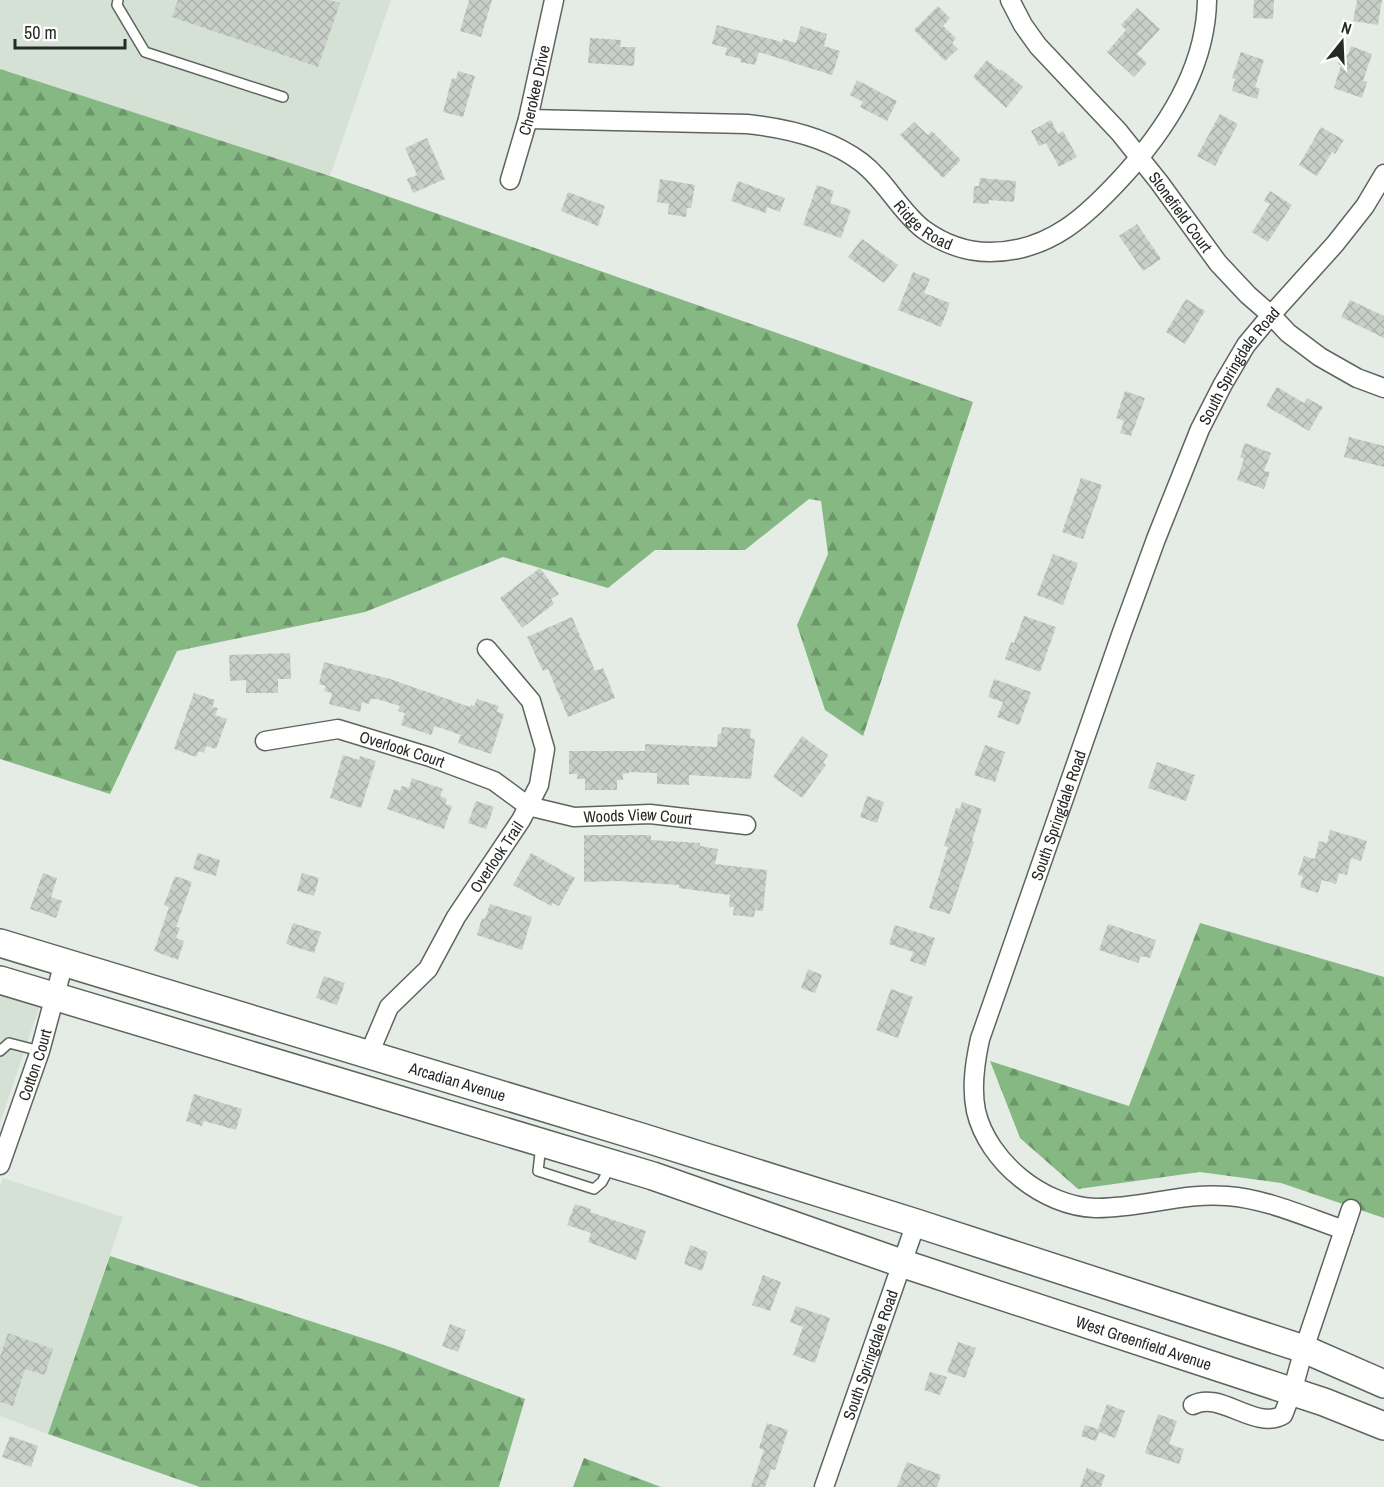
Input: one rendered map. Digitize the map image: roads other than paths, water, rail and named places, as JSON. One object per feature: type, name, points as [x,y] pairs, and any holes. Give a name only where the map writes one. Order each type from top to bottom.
[{"type":"main road","name":"Arcadian Avenue","points":[[0,943],[916,1222]]},
{"type":"main road","points":[[0,980],[652,1176],[902,1263]]},
{"type":"main road","points":[[541,1143],[551,1110]]},
{"type":"main road","points":[[916,1222],[1304,1349],[1384,1384]]},
{"type":"main road","name":"West Greenfield Avenue","points":[[902,1263],[1292,1392],[1384,1425]]},
{"type":"street","name":"Cherokee Drive","points":[[510,180],[528,119],[554,0]]},
{"type":"street","name":"Stonefield Court","points":[[1010,0],[1023,25],[1038,46],[1091,100],[1139,157],[1218,262],[1248,295],[1288,333],[1320,357],[1357,378],[1384,388]]},
{"type":"street","name":"Ridge Road","points":[[528,119],[747,124],[777,127],[801,133],[861,162],[876,175],[909,216],[942,240],[980,252],[1019,250],[1048,240],[1066,229],[1096,203],[1139,157],[1173,111],[1193,71],[1203,35],[1207,0]]},
{"type":"street","name":"South Springdale Road","points":[[1344,1230],[1256,1200],[1224,1196],[1106,1208],[1081,1207],[1064,1202],[1028,1183],[1004,1161],[985,1134],[976,1112],[974,1070],[980,1039],[1156,539],[1200,429],[1246,345],[1335,244],[1365,206],[1384,174]]},
{"type":"street","name":"Overlook Trail","points":[[369,1054],[390,1007],[428,969],[456,916],[521,820],[539,785],[545,749],[531,701],[487,650]]},
{"type":"street","name":"Overlook Court","points":[[265,741],[338,729],[430,757],[494,782],[528,806]]},
{"type":"street","name":"Woods View Court","points":[[528,806],[574,817],[650,814],[746,825]]},
{"type":"street","name":"Cotton Court","points":[[0,1165],[40,1051],[64,962]]},
{"type":"street","points":[[1193,1406],[1198,1402],[1210,1402],[1269,1419],[1283,1415],[1351,1209]]},
{"type":"street","name":"South Springdale Road","points":[[824,1487],[916,1222]]},
{"type":"lane","points":[[118,0],[117,5],[145,52],[284,97]]},
{"type":"lane","points":[[0,1051],[9,1043],[40,1051]]}]
